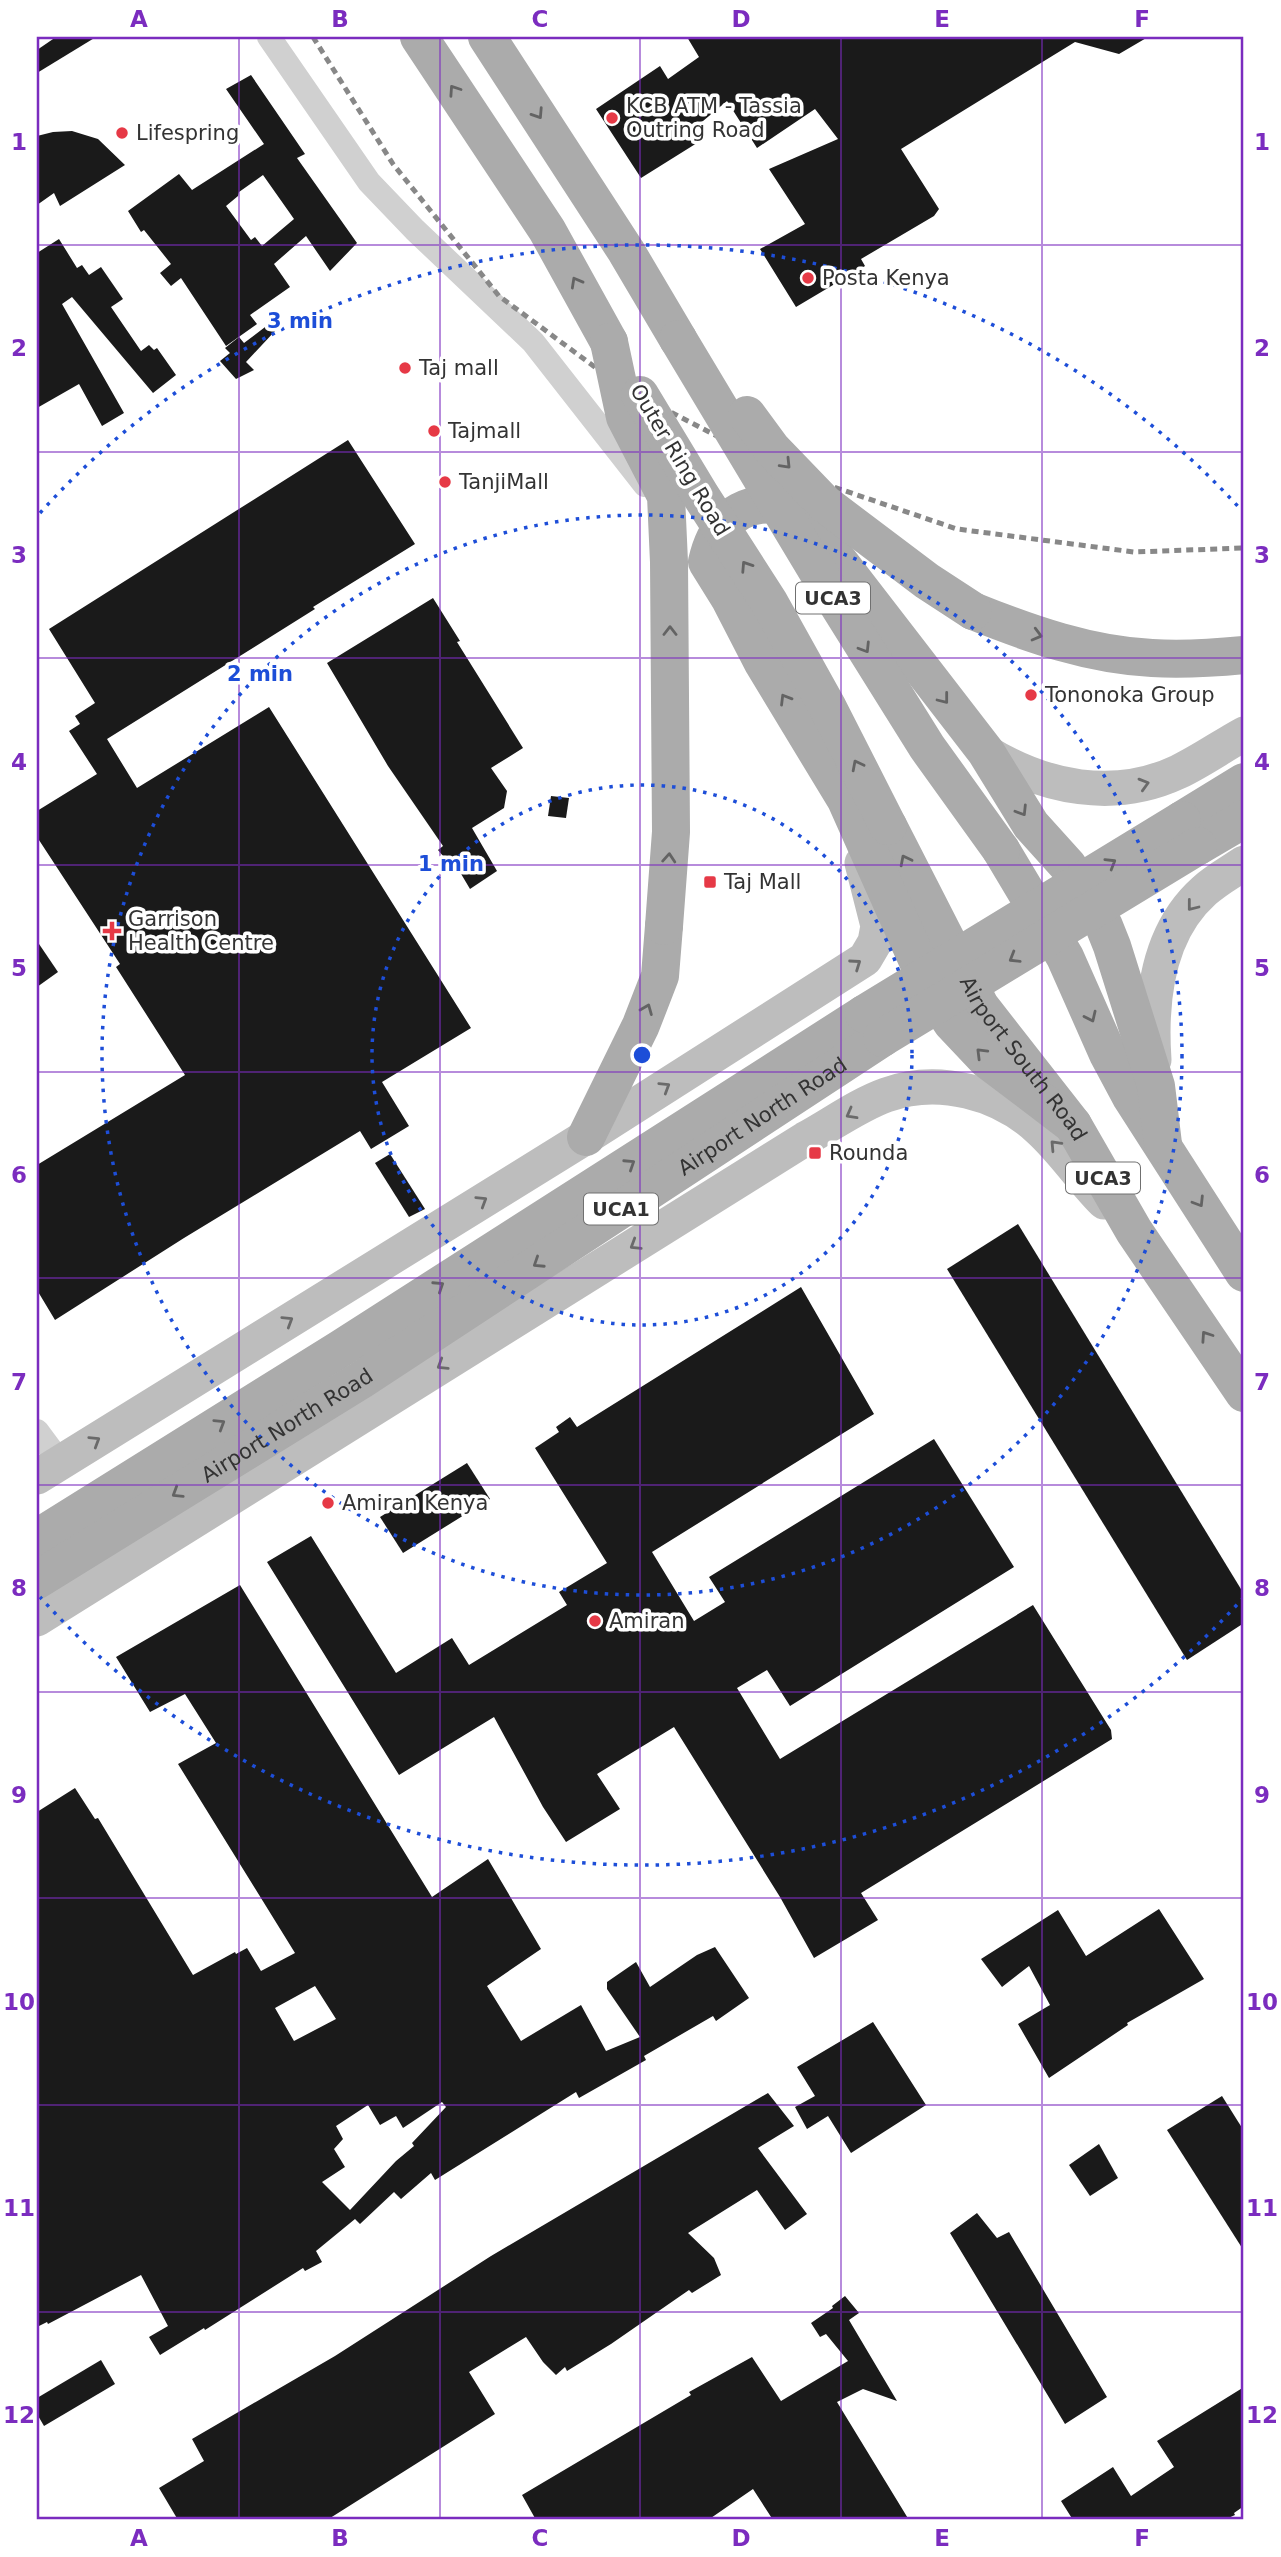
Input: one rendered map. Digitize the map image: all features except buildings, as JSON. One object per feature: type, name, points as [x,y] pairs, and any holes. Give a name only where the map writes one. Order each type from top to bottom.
[{"type":"main road","name":"Outer Ring Road","points":[[419,37],[547,230],[609,342],[701,496],[769,602],[828,708],[923,894]]},
{"type":"main road","name":"UCA3","points":[[487,37],[626,251],[821,579],[927,747],[1001,850],[1065,957],[1108,1054],[1132,1097],[1244,1273]]},
{"type":"main road","points":[[678,338],[720,379],[772,449],[825,504],[927,581],[973,611],[1028,634],[1101,651],[1160,659],[1244,655]]},
{"type":"main road","points":[[586,1137],[641,1025],[660,976],[671,832],[666,496],[625,416],[609,342]]},
{"type":"main road","points":[[1073,1125],[986,1059],[952,1024],[932,993],[846,800],[762,663],[730,599],[707,562],[715,538],[727,522],[742,509],[769,503],[800,511],[986,752],[1031,825],[1068,866],[1104,926],[1156,1086]]},
{"type":"main road","points":[[986,752],[1006,765],[1039,778],[1085,788],[1129,788],[1178,772],[1244,734]]},
{"type":"main road","name":"Airport North Road","points":[[37,1580],[864,1014],[1244,782]]},
{"type":"main road","points":[[48,1470],[586,1137],[865,959],[874,943],[878,926],[846,800]]},
{"type":"main road","name":"Airport North Road","points":[[37,1538],[350,1364],[1244,819]]},
{"type":"main road","points":[[1163,1144],[1152,1031],[1153,1002],[1165,949],[1187,911],[1204,891],[1244,863]]},
{"type":"main road","name":"Airport South Road","points":[[923,894],[981,1006],[1073,1125],[1134,1231],[1244,1393]]},
{"type":"main road","name":"Airport North Road","points":[[37,1619],[795,1145],[884,1096],[925,1087],[949,1087],[986,1095],[1001,1103],[1037,1126],[1073,1164],[1098,1196],[1134,1231]]},
{"type":"street","points":[[269,37],[369,182],[415,230],[533,342],[707,562]]},
{"type":"street","points":[[37,1431],[48,1470]]},
{"type":"railway","points":[[313,37],[393,164],[499,296],[619,385],[778,468],[957,529],[1134,552],[1244,548]]},
{"type":"place","name":"KCB ATM - Tassia Outring Road","points":[[612,118]]},
{"type":"place","name":"Lifespring","points":[[122,133]]},
{"type":"place","name":"Posta Kenya","points":[[808,278]]},
{"type":"place","name":"Taj mall","points":[[405,368]]},
{"type":"place","name":"Tajmall","points":[[434,431]]},
{"type":"place","name":"TanjiMall","points":[[445,482]]},
{"type":"place","name":"Tononoka Group","points":[[1031,695]]},
{"type":"place","name":"Taj Mall","points":[[710,882]]},
{"type":"place","name":"Garrison Health Centre","points":[[112,931]]},
{"type":"place","name":"Rounda","points":[[815,1153]]},
{"type":"place","name":"Amiran Kenya","points":[[328,1503]]},
{"type":"place","name":"Amiran","points":[[595,1621]]}]
